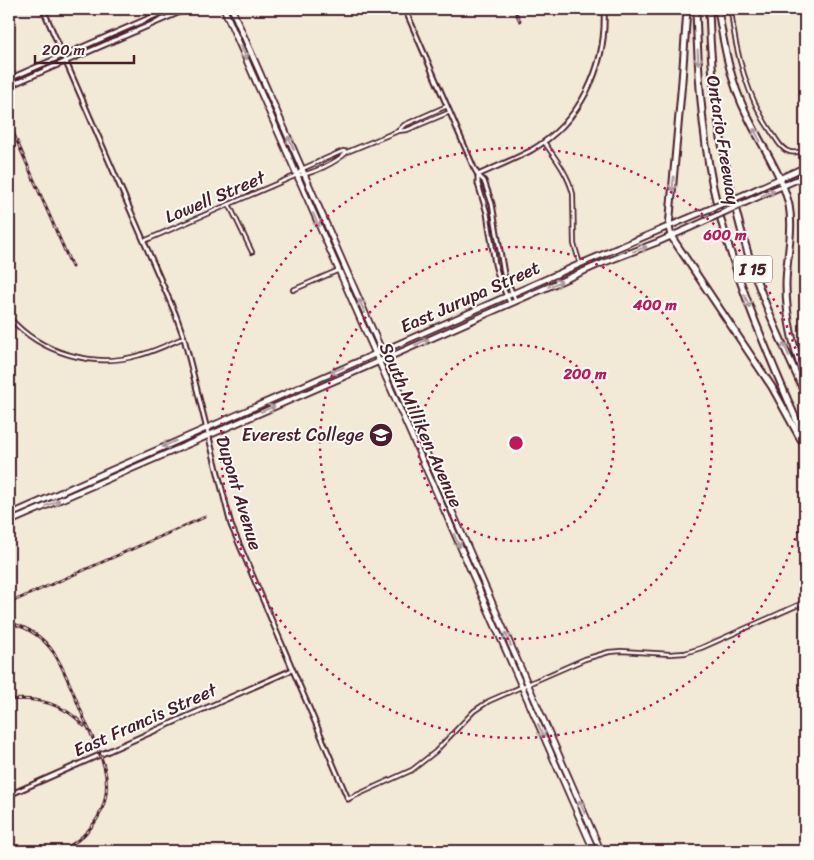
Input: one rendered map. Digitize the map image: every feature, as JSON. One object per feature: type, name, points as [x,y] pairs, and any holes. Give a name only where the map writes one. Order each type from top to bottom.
[{"type":"highway","points":[[687,9],[669,227],[672,236],[772,387],[805,445]]},
{"type":"highway","name":"Ontario Freeway","points":[[696,9],[700,104],[713,187],[735,267],[746,299],[805,440]]},
{"type":"highway","name":"Ontario Freeway","points":[[709,9],[715,103],[729,183],[750,261],[805,394]]},
{"type":"highway","points":[[718,9],[724,48],[736,89],[746,115],[780,178],[791,218],[786,308],[790,334],[805,382]]},
{"type":"main road","name":"South Milliken Avenue","points":[[224,9],[594,851]]},
{"type":"main road","name":"South Milliken Avenue","points":[[232,9],[601,851]]},
{"type":"main road","name":"East Jurupa Street","points":[[9,515],[805,167]]},
{"type":"main road","name":"East Jurupa Street","points":[[9,522],[598,265],[672,236],[805,176]]},
{"type":"street","name":"Dupont Avenue","points":[[43,9],[172,306],[184,338],[231,525],[348,799]]},
{"type":"street","points":[[9,79],[170,9]]},
{"type":"street","points":[[9,86],[187,9]]},
{"type":"street","points":[[405,9],[478,175],[484,181],[492,204],[503,266],[516,301]]},
{"type":"street","points":[[478,175],[544,142],[568,119],[588,89],[596,70],[603,45],[604,9]]},
{"type":"street","points":[[731,9],[736,44],[743,70],[762,116],[784,149],[796,152],[805,150]]},
{"type":"street","name":"Lowell Street","points":[[398,131],[404,124],[447,106]]},
{"type":"street","name":"Lowell Street","points":[[297,175],[302,169],[343,152],[398,131],[407,130],[450,112]]},
{"type":"street","points":[[544,142],[564,171],[572,188],[574,244],[580,264]]},
{"type":"street","name":"Lowell Street","points":[[144,241],[297,175],[305,175],[342,158],[347,152]]},
{"type":"street","points":[[478,175],[478,184],[488,213],[495,264],[510,303]]},
{"type":"street","points":[[229,204],[252,252]]},
{"type":"street","points":[[293,290],[339,270]]},
{"type":"street","points":[[9,317],[22,330],[45,345],[57,351],[84,358],[112,360],[140,356],[184,338]]},
{"type":"street","points":[[348,799],[412,770],[435,752],[474,711],[489,701],[585,659],[609,652],[633,651],[670,654],[689,652],[805,602]]},
{"type":"street","name":"East Francis Street","points":[[9,795],[292,670]]},
{"type":"railway","points":[[514,9],[520,21]]},
{"type":"railway","points":[[9,123],[72,267]]},
{"type":"railway","points":[[9,603],[205,517]]},
{"type":"railway","points":[[9,623],[22,627],[34,634],[45,642],[54,653],[70,684],[104,766],[106,793],[98,817],[83,836],[61,851]]},
{"type":"railway","points":[[9,700],[40,701],[59,707],[76,718],[84,726]]},
{"type":"place","name":"Everest College","points":[[381,435]]}]
